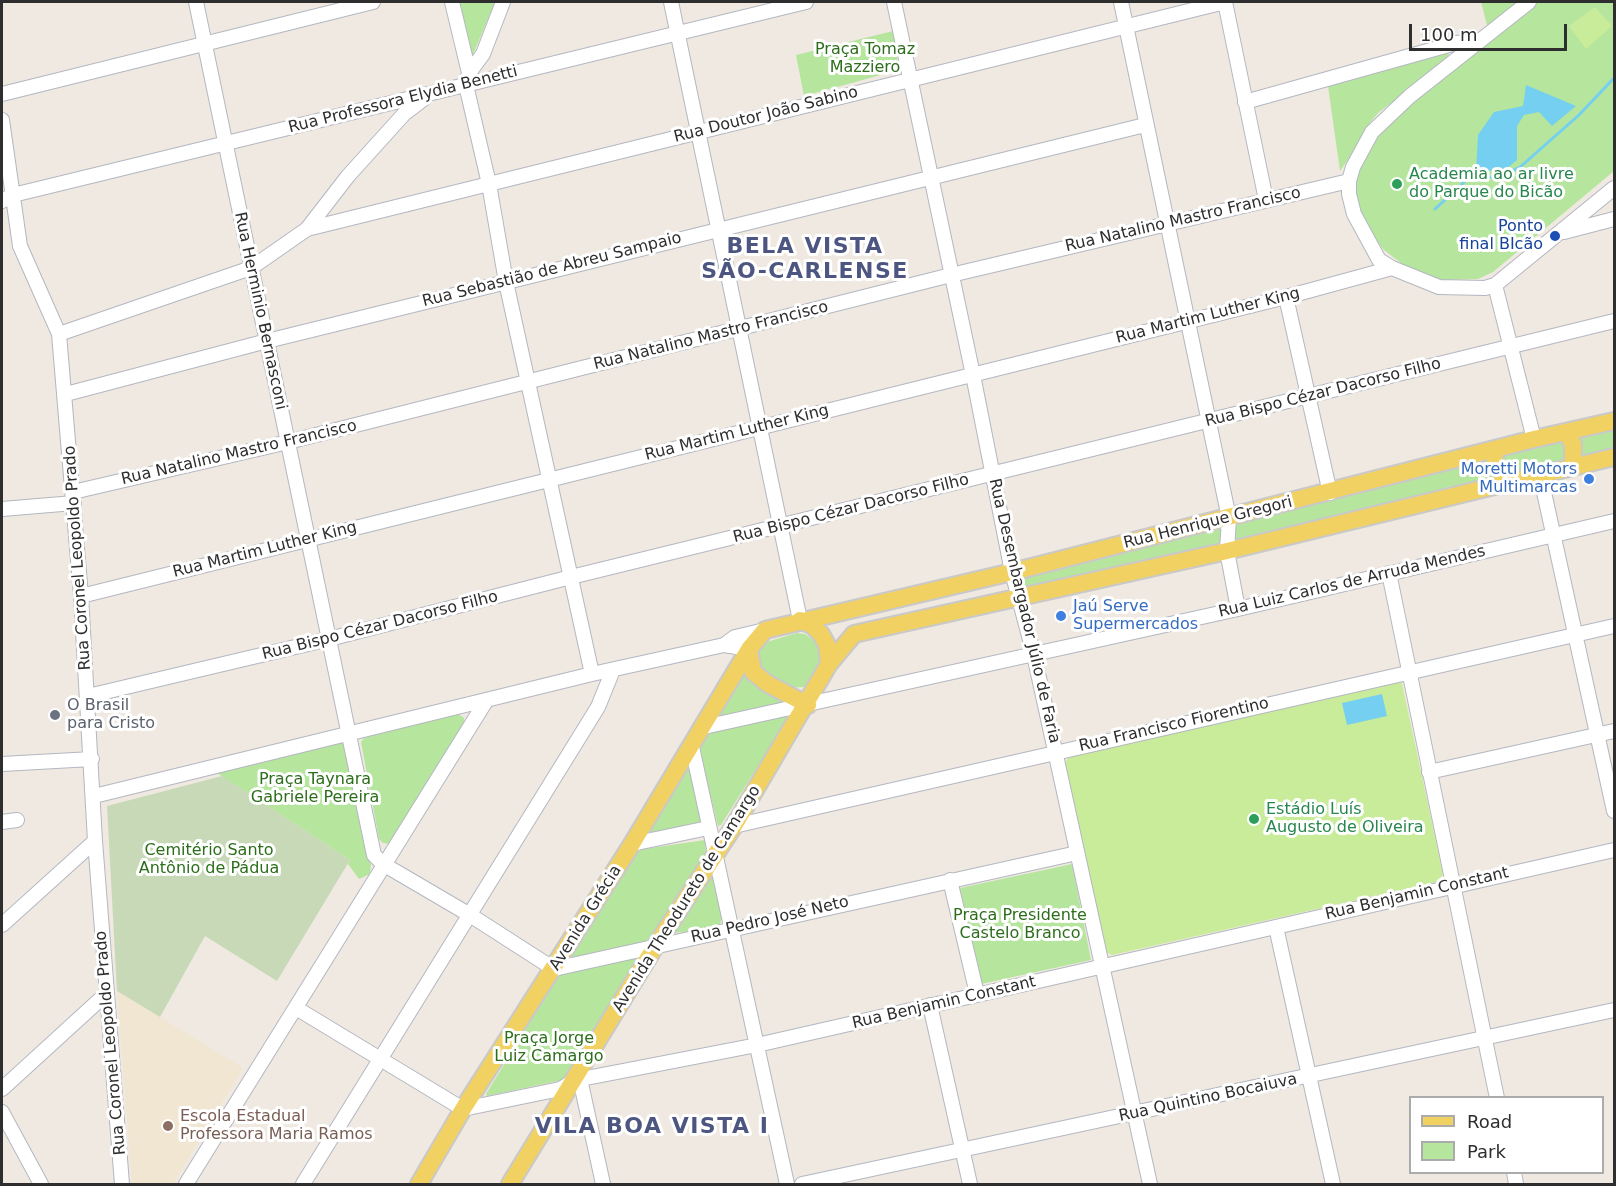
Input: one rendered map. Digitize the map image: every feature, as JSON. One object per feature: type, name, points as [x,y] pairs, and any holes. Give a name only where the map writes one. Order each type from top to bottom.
[{"type":"main road","name":"Rua Henrique Gregori","points":[[800,621],[1012,572],[1330,493],[1534,439],[1614,421]]},
{"type":"main road","points":[[1566,432],[1573,444],[1573,467]]},
{"type":"main road","points":[[1493,450],[1496,465],[1507,481]]},
{"type":"main road","name":"Rua Henrique Gregori","points":[[829,664],[854,634],[1227,551],[1507,481],[1614,457]]},
{"type":"main road","points":[[800,621],[821,634],[827,645],[829,664],[808,705],[768,684],[753,672],[749,649],[765,630],[800,621]]},
{"type":"main road","name":"Avenida Grécia","points":[[419,1185],[463,1109],[554,969],[692,747],[749,649]]},
{"type":"main road","name":"Avenida Theodureto de Camargo","points":[[510,1185],[576,1080],[656,945],[714,853],[734,826],[808,705]]},
{"type":"street","name":"Rua Herminio Bernasconi","points":[[196,2],[374,855],[383,864]]},
{"type":"street","points":[[2,94],[373,2]]},
{"type":"street","points":[[452,2],[489,184],[506,282],[592,674]]},
{"type":"street","points":[[468,79],[483,54],[503,2]]},
{"type":"street","points":[[671,2],[800,621]]},
{"type":"street","name":"Rua Professora Elydia Benetti","points":[[7,198],[430,94],[468,79],[806,2]]},
{"type":"street","name":"Rua Desembargador Júlio de Faria","points":[[894,2],[974,375],[1012,572],[1034,655],[1150,1185]]},
{"type":"street","points":[[1121,2],[1229,518],[1227,551],[1238,609]]},
{"type":"street","points":[[1225,2],[1266,200]]},
{"type":"street","name":"Rua Doutor João Sabino","points":[[307,229],[910,80],[1126,24],[1225,2]]},
{"type":"street","points":[[1529,2],[1383,120],[1372,132],[1359,154],[1349,181],[1348,194],[1354,214],[1379,260],[1392,268],[1439,287],[1460,290],[1485,288],[1495,285],[1614,188]]},
{"type":"street","points":[[1245,102],[1456,44],[1479,41]]},
{"type":"street","points":[[59,334],[250,268],[307,229],[348,176],[404,114],[430,94]]},
{"type":"street","name":"Rua Coronel Leopoldo Prado","points":[[2,120],[11,178],[7,198],[21,246],[59,334],[66,394],[88,696],[95,841],[122,1185]]},
{"type":"street","name":"Rua Sebastião de Abreu Sampaio","points":[[66,394],[267,341],[1145,125]]},
{"type":"street","points":[[2,165],[11,178]]},
{"type":"street","name":"Rua Natalino Mastro Francisco","points":[[2,509],[74,498],[951,275],[1349,181]]},
{"type":"street","points":[[1559,234],[1614,219]]},
{"type":"street","name":"Rua Martim Luther King","points":[[81,596],[1189,322],[1392,268]]},
{"type":"street","points":[[1495,285],[1534,439]]},
{"type":"street","points":[[1286,297],[1330,493]]},
{"type":"street","name":"Rua Bispo Cézar Dacorso Filho","points":[[88,696],[329,639],[571,577],[1614,321]]},
{"type":"street","points":[[1540,474],[1614,811]]},
{"type":"street","name":"Rua Luiz Carlos de Arruda Mendes","points":[[704,727],[1034,655],[1614,522]]},
{"type":"street","points":[[1389,573],[1497,1096]]},
{"type":"street","name":"Rua Francisco Fiorentino","points":[[734,826],[1055,751],[1614,626]]},
{"type":"street","points":[[724,645],[735,637],[765,630]]},
{"type":"street","points":[[94,796],[592,674],[724,645],[749,649]]},
{"type":"street","points":[[303,1185],[598,708],[613,670]]},
{"type":"street","points":[[186,1185],[486,701]]},
{"type":"street","points":[[1430,772],[1614,731]]},
{"type":"street","points":[[692,747],[787,1185]]},
{"type":"street","points":[[2,764],[92,759]]},
{"type":"street","points":[[2,822],[17,820]]},
{"type":"street","points":[[632,844],[708,828]]},
{"type":"street","points":[[2,925],[95,841]]},
{"type":"street","name":"Rua Benjamin Constant","points":[[463,1109],[560,1089],[576,1080],[757,1045],[1614,850]]},
{"type":"street","name":"Rua Pedro José Neto","points":[[554,969],[1077,853]]},
{"type":"street","points":[[383,864],[470,915],[554,969]]},
{"type":"street","points":[[950,880],[977,994]]},
{"type":"street","points":[[1276,927],[1333,1185]]},
{"type":"street","points":[[2,1089],[106,994]]},
{"type":"street","points":[[930,1005],[970,1185]]},
{"type":"street","points":[[296,1008],[380,1061],[463,1109]]},
{"type":"street","name":"Rua Quintino Bocaiuva","points":[[802,1185],[1614,1010]]},
{"type":"street","points":[[576,1080],[582,1088],[603,1185]]},
{"type":"street","points":[[2,1112],[41,1185]]},
{"type":"shaded area","name":"Escola Estadual Professora Maria Ramos","points":[[117,991],[243,1068],[173,1184],[132,1184]]},
{"type":"green space","points":[[455,2],[495,2],[472,57]]},
{"type":"green space","points":[[1481,2],[1523,2],[1488,29]]},
{"type":"green space","points":[[1536,2],[1614,2],[1614,171],[1493,272],[1478,279],[1441,280],[1405,266],[1384,250],[1366,229],[1356,203],[1355,175],[1374,134],[1465,56]]},
{"type":"green space","points":[[1595,7],[1612,26],[1586,49],[1569,26]]},
{"type":"green space","name":"Praça Tomaz Mazziero","points":[[893,31],[899,70],[804,96],[796,55]]},
{"type":"green space","points":[[1451,48],[1445,63],[1379,112],[1367,126],[1340,171],[1328,86]]},
{"type":"green space","points":[[1614,427],[1614,452],[1024,589],[1019,564]]},
{"type":"green space","points":[[797,633],[805,634],[819,644],[823,660],[818,672],[805,687],[787,688],[760,668],[759,651],[763,643]]},
{"type":"green space","points":[[743,666],[792,701],[712,722]]},
{"type":"green space","name":"Estádio Luís Augusto de Oliveira","points":[[1401,679],[1443,874],[1437,882],[1112,955],[1104,951],[1064,764],[1069,757]]},
{"type":"green space","points":[[457,713],[464,718],[464,725],[391,844],[383,843],[379,839],[361,742],[364,738]]},
{"type":"green space","points":[[790,715],[721,825],[718,826],[698,745],[707,729]]},
{"type":"green space","name":"Praça Taynara Gabriele Pereira","points":[[343,742],[371,865],[370,874],[359,879],[348,864],[350,860],[217,773]]},
{"type":"green space","points":[[688,758],[702,823],[645,838]]},
{"type":"green space","name":"Cemitério Santo Antônio de Pádua","points":[[222,776],[350,860],[277,981],[205,936],[160,1017],[117,991],[107,806]]},
{"type":"green space","points":[[705,840],[706,852],[649,941],[568,960],[637,850]]},
{"type":"green space","points":[[714,862],[722,919],[720,924],[713,929],[674,933]]},
{"type":"green space","name":"Praça Presidente Castelo Branco","points":[[1072,864],[1091,960],[981,984],[960,888]]},
{"type":"green space","name":"Praça Jorge Luiz Camargo","points":[[637,957],[638,960],[567,1079],[487,1096],[486,1094],[560,973]]},
{"type":"water","points":[[1526,85],[1576,106],[1552,126],[1539,112],[1524,115],[1517,126],[1517,160],[1505,170],[1476,171],[1478,135],[1494,112],[1523,106]]},
{"type":"water","points":[[1382,694],[1387,716],[1347,725],[1342,703]]},
{"type":"waterway","points":[[1435,209],[1476,171],[1484,177],[1495,177],[1519,168],[1579,115],[1614,78]]},
{"type":"place","name":"Academia ao ar livre do Parque do Bicão","points":[[1397,184]]},
{"type":"place","name":"Ponto final BIcão","points":[[1555,236]]},
{"type":"place","name":"Moretti Motors Multimarcas","points":[[1589,479]]},
{"type":"place","name":"Jaú Serve Supermercados","points":[[1061,616]]},
{"type":"place","name":"O Brasil para Cristo","points":[[55,715]]},
{"type":"place","name":"Estádio Luís Augusto de Oliveira","points":[[1254,819]]},
{"type":"place","name":"Escola Estadual Professora Maria Ramos","points":[[168,1126]]},
{"type":"district","name":"BELA VISTA SÃO-CARLENSE","points":[[805,260]]},
{"type":"district","name":"VILA BOA VISTA I","points":[[652,1127]]}]
